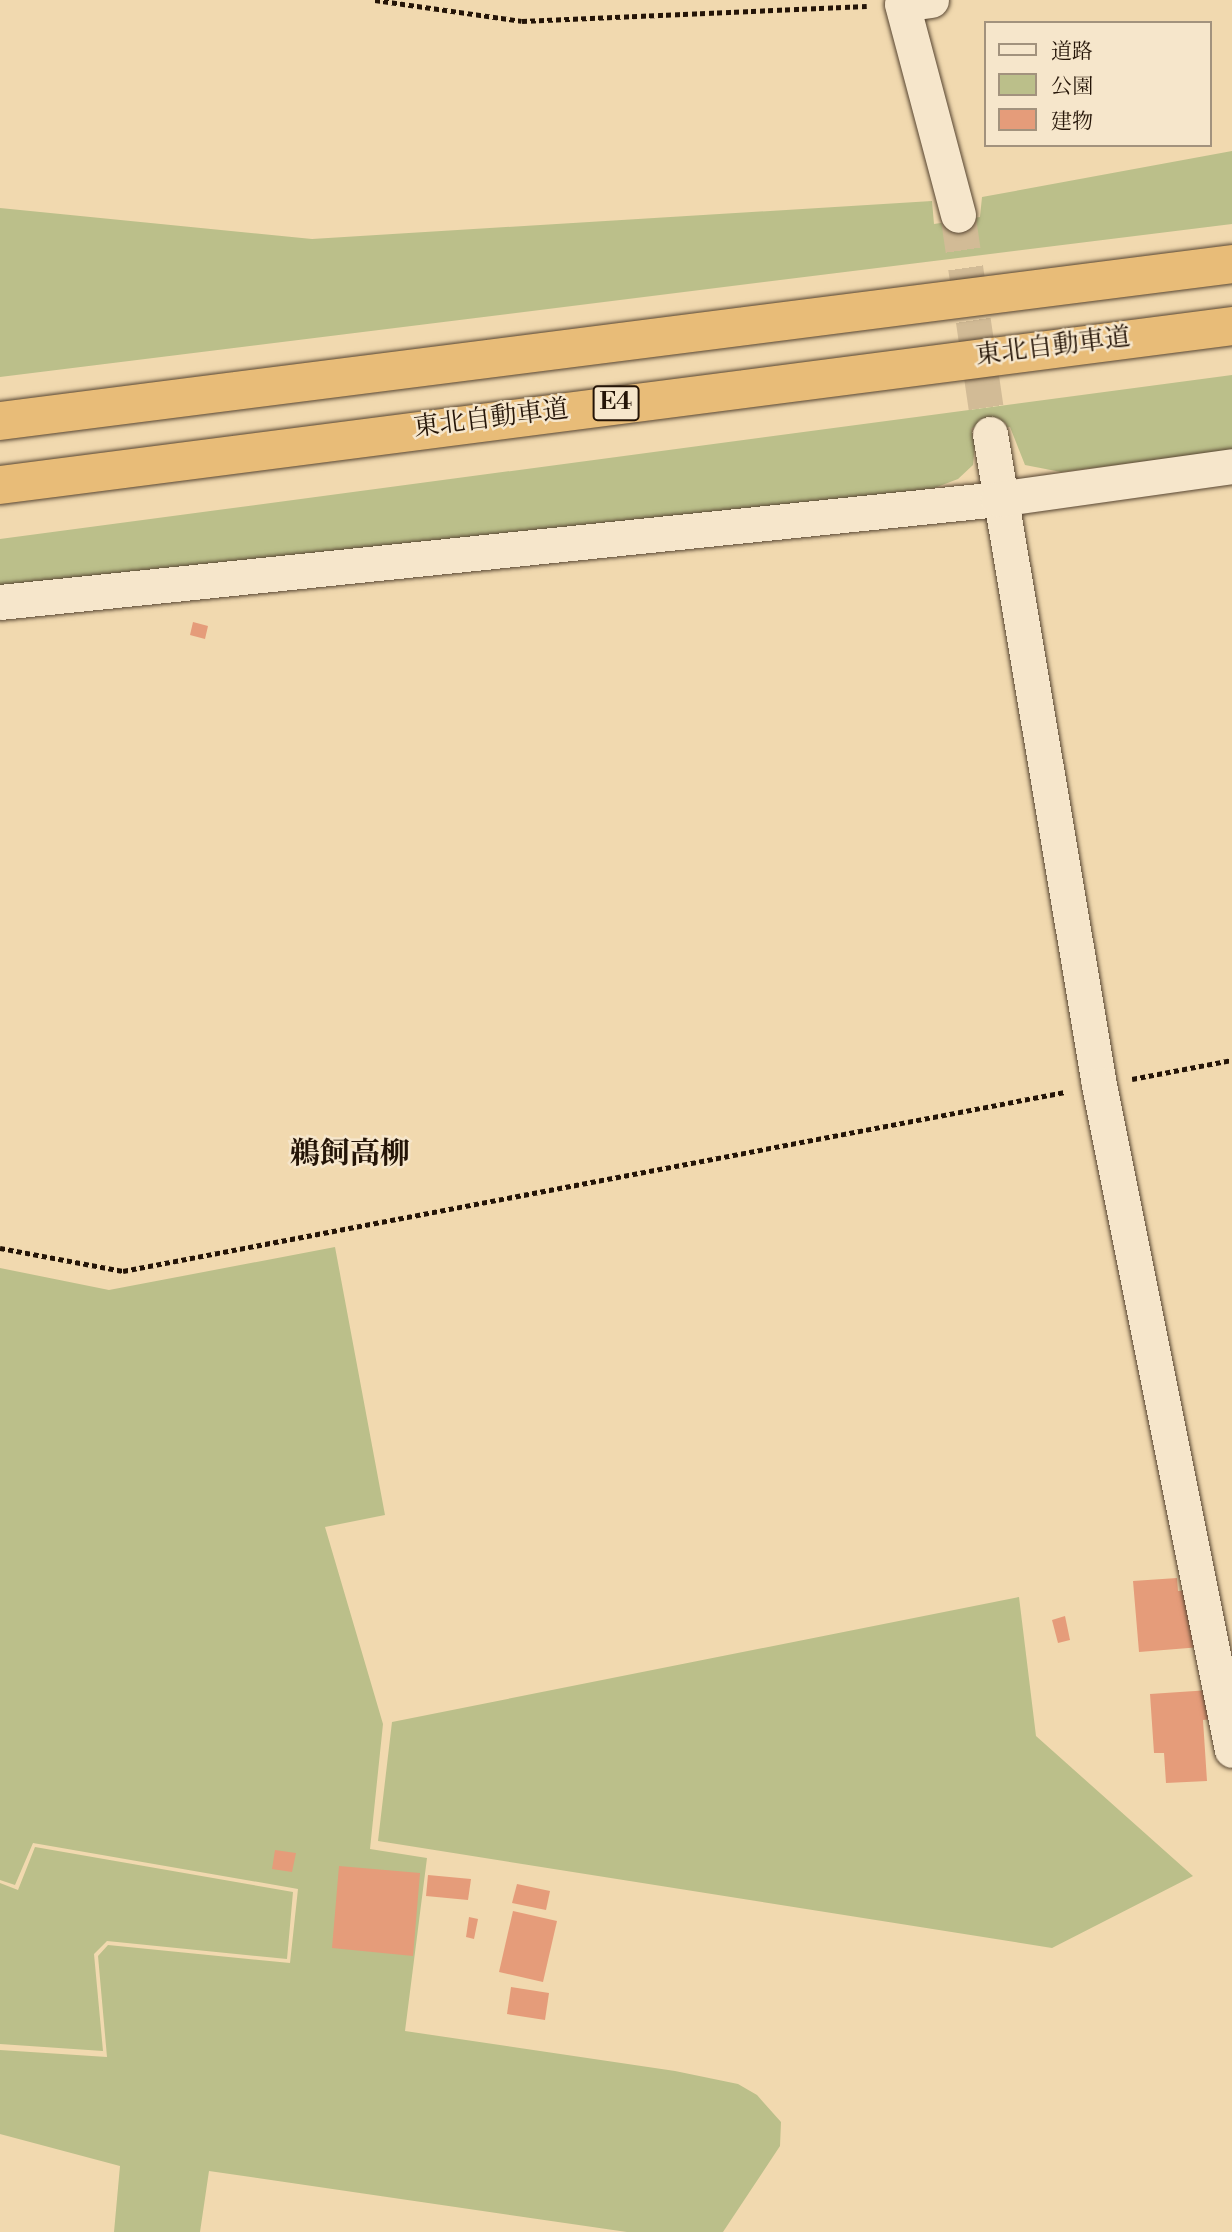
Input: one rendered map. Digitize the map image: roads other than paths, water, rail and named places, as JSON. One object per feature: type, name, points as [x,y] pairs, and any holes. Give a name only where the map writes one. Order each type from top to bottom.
[{"type":"highway","name":"E4","points":[[0,421],[1232,264]]},
{"type":"highway","name":"東北自動車道","points":[[0,485],[1232,326]]},
{"type":"street","points":[[917,2],[958,215]]},
{"type":"street","points":[[990,434],[998,499],[1099,1085],[1232,1750]]},
{"type":"street","points":[[0,602],[998,499],[1232,466]]},
{"type":"tunnel","points":[[958,215],[990,434]]},
{"type":"district","name":"鵜飼高柳","points":[[350,1154]]}]
